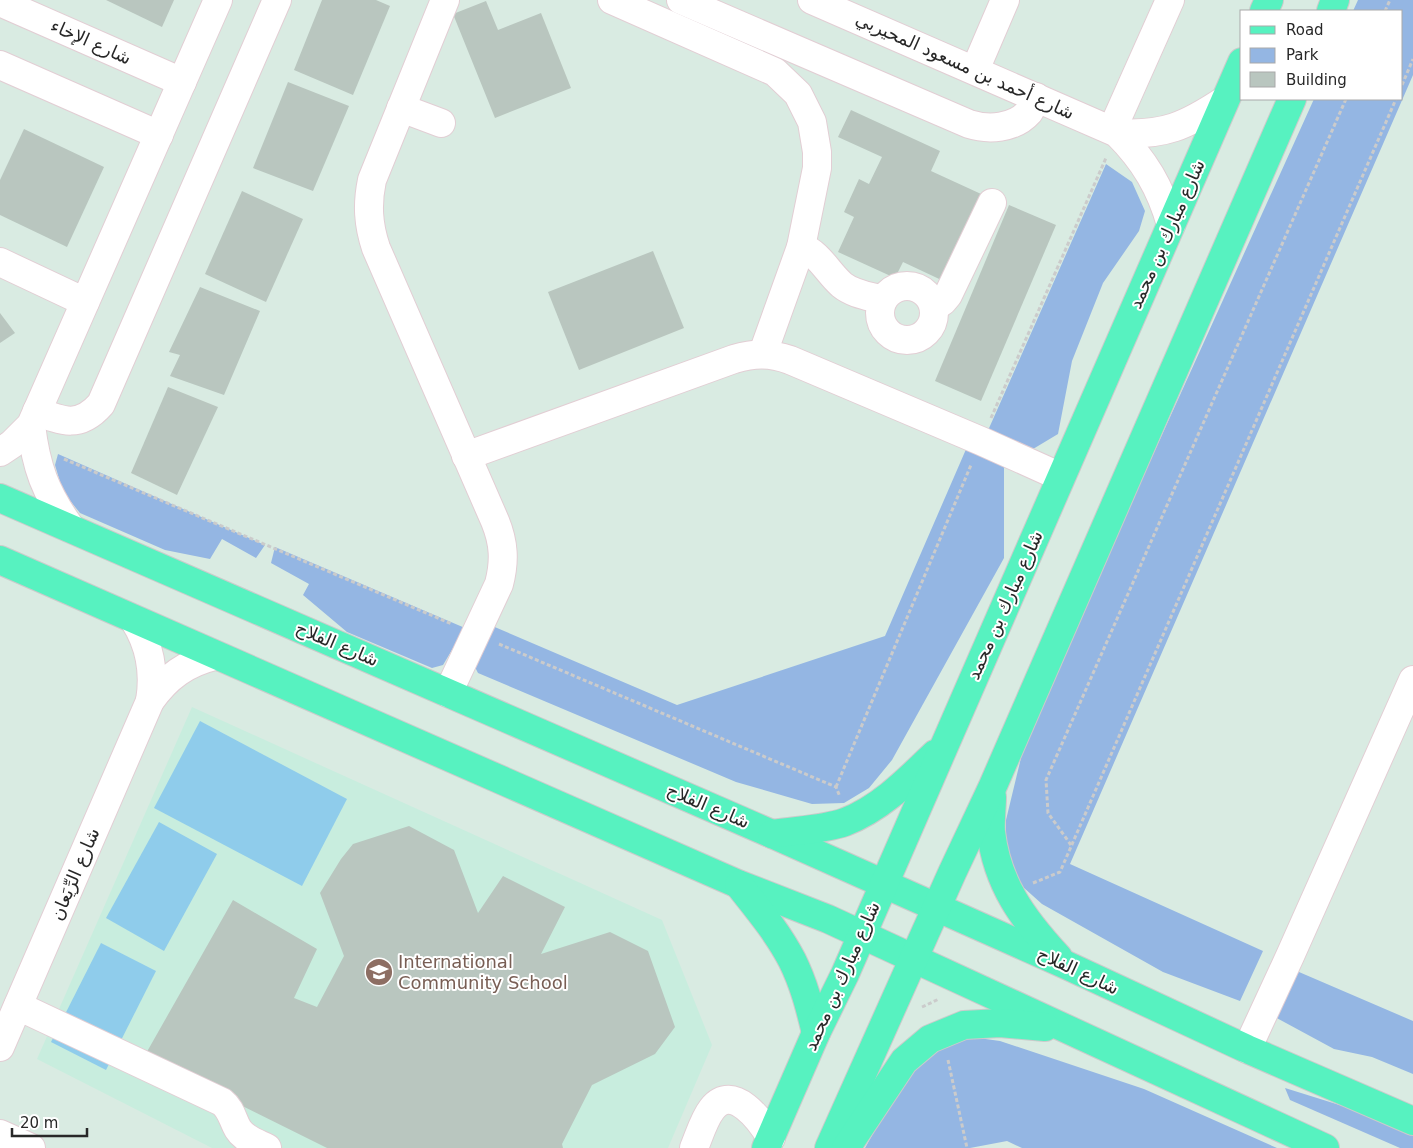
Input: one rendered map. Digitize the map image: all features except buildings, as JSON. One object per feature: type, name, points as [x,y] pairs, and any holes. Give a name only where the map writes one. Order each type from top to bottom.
[{"type":"main road","name":"شارع مبارك بن محمد","points":[[768,1143],[816,1033],[845,974],[1240,66]]},
{"type":"main road","points":[[829,1148],[992,788],[1292,100]]},
{"type":"main road","name":"شارع الفلاح","points":[[0,498],[884,883],[1247,1049],[1413,1121]]},
{"type":"main road","points":[[0,560],[738,884],[862,934],[1061,1028],[1324,1148]]},
{"type":"main road","points":[[772,834],[844,822],[865,812],[895,791],[943,746]]},
{"type":"main road","points":[[992,788],[991,830],[997,865],[1012,898],[1032,929],[1064,964]]},
{"type":"main road","points":[[738,884],[770,924],[792,960],[807,997],[816,1033]]},
{"type":"main road","points":[[846,1148],[904,1061],[930,1038],[964,1025],[1000,1023],[1061,1028]]},
{"type":"street","points":[[0,452],[12,444],[34,418],[218,0]]},
{"type":"street","points":[[34,418],[70,422],[88,416],[101,404],[277,0]]},
{"type":"street","points":[[445,0],[372,180],[368,197],[368,214],[370,231],[380,257],[500,532],[504,556],[499,584],[448,693]]},
{"type":"street","points":[[612,0],[775,72],[798,94],[812,122],[818,152],[817,168],[801,247],[762,353]]},
{"type":"street","points":[[681,0],[982,128],[995,128],[1017,121],[1029,112],[1036,97]]},
{"type":"street","name":"شارع أحمد بن مسعود المحيربي","points":[[812,0],[1114,132],[1132,148],[1145,166],[1162,197],[1171,225]]},
{"type":"street","points":[[975,70],[1005,0]]},
{"type":"street","points":[[1114,132],[1170,0]]},
{"type":"street","name":"شارع الإخاء","points":[[0,2],[182,82]]},
{"type":"street","points":[[0,65],[158,135]]},
{"type":"street","name":"شارع أحمد بن مسعود المحيربي","points":[[1114,132],[1156,133],[1174,128],[1192,121],[1225,100]]},
{"type":"street","points":[[401,108],[441,123]]},
{"type":"street","points":[[934,307],[948,295],[992,203]]},
{"type":"street","points":[[801,247],[814,253],[846,288],[883,300]]},
{"type":"street","points":[[0,262],[85,302]]},
{"type":"street","points":[[915,287],[924,291],[934,307],[932,325],[926,333],[918,338],[900,339],[891,335],[881,319],[880,310],[883,300],[897,288],[915,287]]},
{"type":"street","points":[[466,456],[734,359],[762,353],[777,355],[790,360],[1061,477]]},
{"type":"street","points":[[34,418],[34,452],[42,479],[54,504],[70,527]]},
{"type":"street","name":"شارع الرِّيَعان","points":[[134,620],[142,632],[151,659],[153,680],[150,701]]},
{"type":"street","name":"شارع الرِّيَعان","points":[[0,1047],[150,701],[167,679],[177,671],[189,664],[215,656]]},
{"type":"street","points":[[1247,1049],[1413,680]]},
{"type":"street","points":[[18,1006],[222,1102],[231,1111],[232,1138],[247,1138],[267,1148]]},
{"type":"street","points":[[694,1148],[711,1110],[716,1105],[730,1100],[751,1111],[758,1118],[768,1143]]},
{"type":"street","points":[[0,1134],[32,1148]]},
{"type":"path","points":[[1403,83],[1413,59]]},
{"type":"path","points":[[1072,846],[1048,813],[1046,780],[1346,100]]},
{"type":"path","points":[[1026,885],[1060,872],[1396,100]]},
{"type":"path","points":[[60,457],[836,787]]},
{"type":"path","points":[[921,1007],[942,998]]},
{"type":"path","points":[[947,1054],[967,1148]]},
{"type":"shaded area","name":"International Community School","points":[[192,707],[662,920],[712,1045],[668,1148],[212,1148],[37,1059]]},
{"type":"shaded area","points":[[200,721],[347,799],[302,886],[154,808]]},
{"type":"shaded area","points":[[159,822],[217,854],[164,951],[106,918]]},
{"type":"shaded area","points":[[101,943],[156,971],[106,1070],[51,1042]]},
{"type":"green space","points":[[1358,0],[1413,0],[1413,75],[1403,98],[1403,10],[1353,10]]},
{"type":"green space","points":[[1314,100],[1402,100],[1070,864],[1263,951],[1240,1001],[1163,972],[1042,904],[1023,887],[1011,868],[1006,847],[1006,820],[1027,733]]},
{"type":"green space","points":[[1106,164],[1132,182],[1145,211],[1139,231],[1103,283],[1072,361],[1058,434],[1033,449],[986,435]]},
{"type":"green space","points":[[967,447],[1004,462],[1004,558],[892,760],[869,788],[844,803],[812,804],[736,782],[478,673],[473,663],[490,625],[677,705],[885,636]]},
{"type":"green space","points":[[58,454],[265,545],[256,558],[222,539],[210,559],[165,550],[80,513],[63,492],[55,465]]},
{"type":"green space","points":[[275,547],[465,628],[443,665],[432,668],[347,632],[303,595],[309,584],[271,563]]},
{"type":"green space","points":[[1292,969],[1413,1021],[1413,1074],[1372,1057],[1334,1049],[1273,1016]]},
{"type":"green space","points":[[971,1037],[1000,1041],[1144,1089],[1277,1148],[1022,1148],[1007,1141],[970,1148],[865,1148],[906,1075],[923,1055]]},
{"type":"green space","points":[[1285,1088],[1378,1117],[1413,1132],[1413,1148],[1400,1148],[1290,1100]]},
{"type":"place","name":"International Community School","points":[[379,972]]}]
